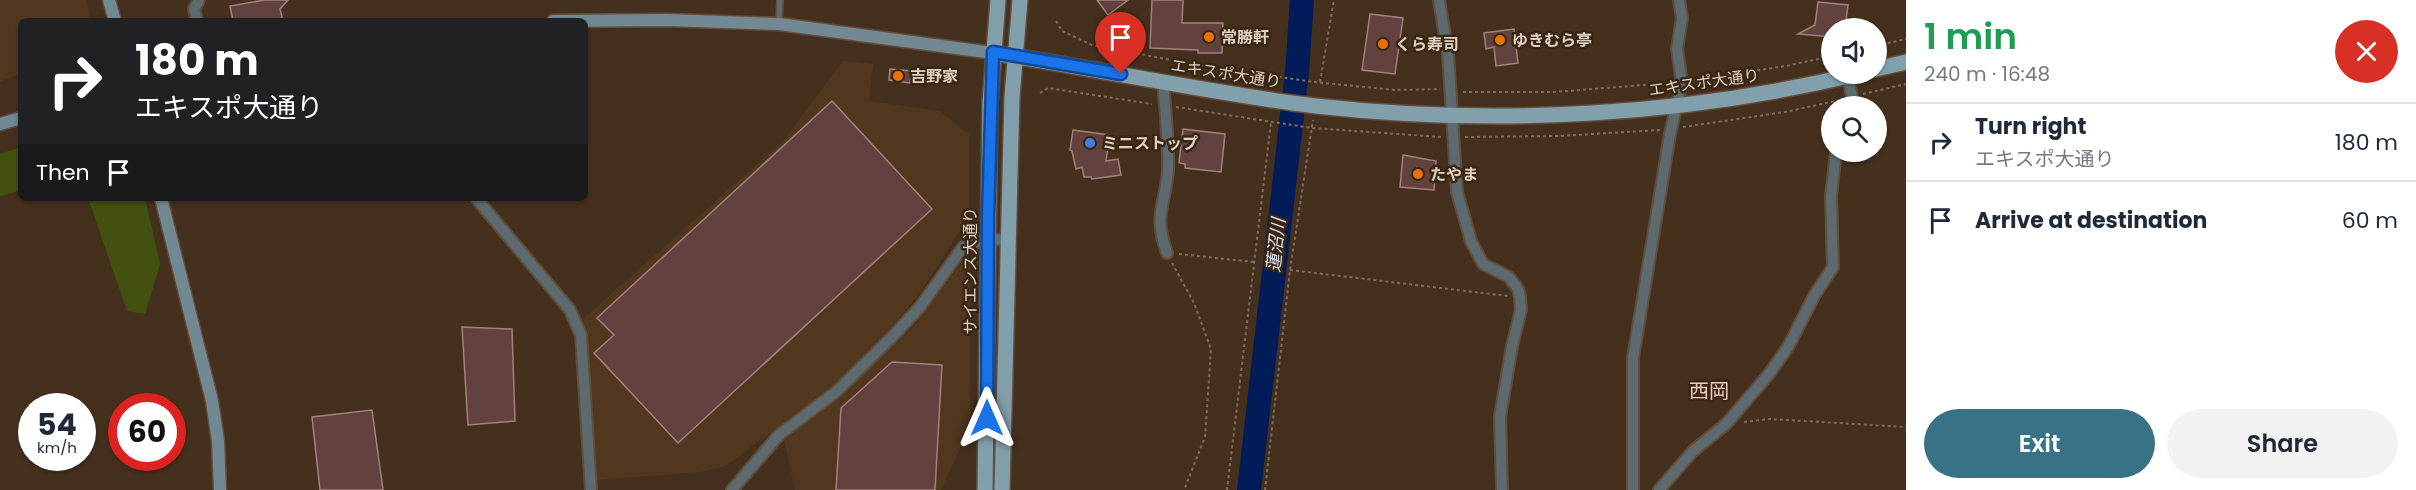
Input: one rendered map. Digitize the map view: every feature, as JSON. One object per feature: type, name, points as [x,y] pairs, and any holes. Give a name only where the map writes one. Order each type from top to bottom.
[{"type":"main road","points":[[109,0],[114,18]]},
{"type":"main road","name":"サイエンス大通り","points":[[986,490],[987,239],[993,52],[998,0]]},
{"type":"main road","points":[[1002,490],[1014,56],[1020,0]]},
{"type":"main road","name":"エキスポ大通り","points":[[588,21],[668,20],[779,24],[993,52],[1311,105],[1452,115],[1583,112],[1677,105],[1821,81]]},
{"type":"main road","points":[[1887,66],[1906,62]]},
{"type":"main road","points":[[0,124],[18,119]]},
{"type":"main road","points":[[162,201],[212,401],[218,441],[220,490]]},
{"type":"street","points":[[196,18],[194,9],[199,0]]},
{"type":"street","points":[[1438,0],[1448,54],[1457,192],[1472,241],[1483,264],[1509,277],[1518,289],[1520,297],[1521,310],[1512,346],[1500,417],[1502,490]]},
{"type":"street","points":[[1633,490],[1633,358],[1670,134],[1682,83],[1677,49],[1682,18],[1679,0]]},
{"type":"street","points":[[1163,81],[1168,170],[1161,207],[1160,233],[1167,253]]},
{"type":"street","points":[[1659,490],[1693,451],[1726,424],[1769,375],[1833,267],[1832,196],[1835,162]]},
{"type":"street","points":[[479,201],[570,310],[581,335],[591,490]]},
{"type":"street","points":[[732,490],[779,435],[837,391],[893,336],[920,307],[963,247],[987,239],[1009,240]]},
{"type":"lane","points":[[779,24],[780,0]]},
{"type":"path","points":[[1320,82],[1334,0]]},
{"type":"path","points":[[1056,21],[1062,31],[1092,45],[1277,77],[1395,90],[1427,91],[1458,88],[1468,93],[1554,92],[1682,83],[1821,58]]},
{"type":"path","points":[[1887,43],[1906,39]]},
{"type":"path","points":[[1265,490],[1290,270],[1312,128],[1311,105]]},
{"type":"path","points":[[1227,490],[1271,122],[1312,128]]},
{"type":"path","points":[[1167,253],[1254,262]]},
{"type":"path","points":[[1167,253],[1194,303],[1211,349],[1205,437],[1184,490]]},
{"type":"path","points":[[1290,270],[1520,297]]},
{"type":"path","points":[[1726,424],[1770,419],[1906,427]]},
{"type":"shaded area","points":[[0,0],[86,0],[91,18],[18,18],[18,74],[0,82]]},
{"type":"shaded area","points":[[843,61],[873,64],[869,101],[940,111],[969,134],[969,217],[917,297],[886,333],[831,387],[726,466],[701,472],[596,480],[583,324],[585,317],[783,141]]},
{"type":"shaded area","points":[[963,261],[970,261],[970,427],[941,490],[795,490],[784,440],[837,399],[914,326]]},
{"type":"green space","points":[[18,148],[18,191],[0,197],[0,154]]},
{"type":"green space","points":[[89,201],[146,201],[160,264],[145,314],[127,311]]},
{"type":"building","points":[[265,0],[288,0],[280,9],[282,18],[232,18],[230,6]]},
{"type":"building","points":[[1097,0],[1128,0],[1108,15]]},
{"type":"building","points":[[1152,0],[1183,0],[1182,23],[1223,23],[1222,53],[1150,48]]},
{"type":"building","points":[[1818,2],[1848,5],[1846,18],[1821,18],[1821,36],[1798,34],[1815,25]]},
{"type":"building","name":"くら寿司","points":[[1370,14],[1403,18],[1395,74],[1362,70]]},
{"type":"building","name":"ゆきむら亭","points":[[1514,29],[1518,63],[1496,66],[1494,47],[1486,49],[1484,33]]},
{"type":"building","name":"吉野家","points":[[890,69],[912,71],[910,83],[889,80]]},
{"type":"building","points":[[832,101],[932,209],[678,443],[594,353],[614,335],[597,318]]},
{"type":"building","points":[[1183,129],[1225,134],[1221,172],[1185,168],[1185,164],[1179,163]]},
{"type":"building","points":[[1073,130],[1110,135],[1106,161],[1118,159],[1121,175],[1092,179],[1084,177],[1082,167],[1076,169],[1070,150]]},
{"type":"building","name":"たやま","points":[[1403,155],[1436,161],[1434,190],[1400,187]]},
{"type":"building","points":[[462,327],[512,329],[515,421],[468,425]]},
{"type":"building","points":[[892,362],[942,365],[935,490],[836,490],[841,408]]},
{"type":"building","points":[[372,410],[383,490],[320,490],[312,417]]},
{"type":"waterway","name":"蓮沼川","points":[[1249,490],[1297,72],[1302,0]]},
{"type":"place","name":"常勝軒","points":[[1209,37]]},
{"type":"place","name":"ゆきむら亭","points":[[1500,40]]},
{"type":"place","name":"くら寿司","points":[[1383,44]]},
{"type":"place","name":"吉野家","points":[[898,76]]},
{"type":"place","name":"ミニストップ","points":[[1090,143]]},
{"type":"place","name":"たやま","points":[[1418,174]]},
{"type":"district","name":"西岡","points":[[1709,391]]},
{"type":"route","points":[[987,418],[988,217],[993,52],[1121,74]]}]
